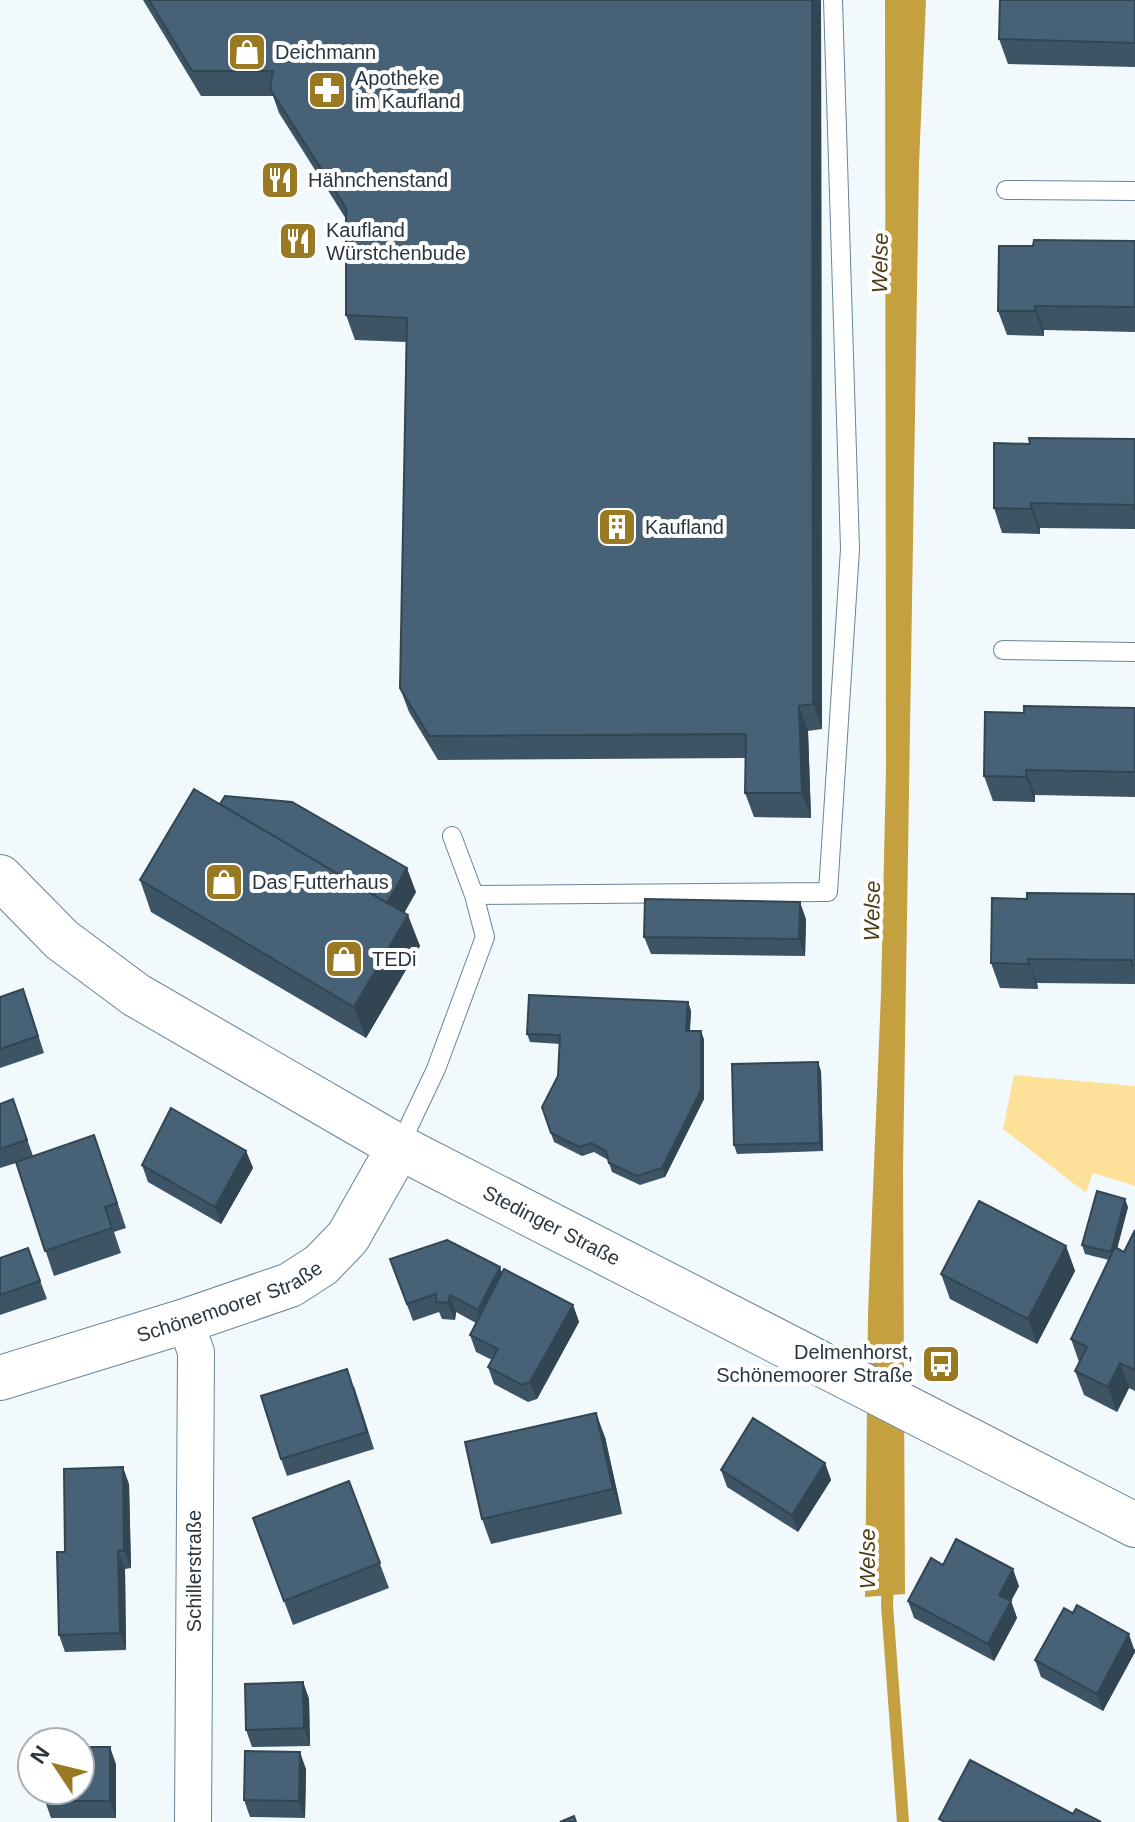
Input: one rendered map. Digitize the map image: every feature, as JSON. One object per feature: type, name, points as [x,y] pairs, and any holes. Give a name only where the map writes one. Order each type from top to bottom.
[{"type":"main road","name":"Stedinger Straße","points":[[0,877],[62,940],[136,995],[399,1147],[1135,1525]]},
{"type":"main road","name":"Schönemoorer Straße","points":[[0,1378],[290,1285],[321,1265],[348,1237],[399,1147]]},
{"type":"street","name":"Schillerstraße","points":[[185,1321],[196,1352],[193,1822]]},
{"type":"lane","points":[[474,895],[828,892],[850,549],[833,0]]},
{"type":"lane","points":[[1006,190],[1135,191]]},
{"type":"lane","points":[[1003,650],[1135,652]]},
{"type":"lane","points":[[399,1147],[436,1069],[485,937],[474,895],[452,836]]},
{"type":"shaded area","points":[[1014,1075],[1135,1086],[1135,1186],[1093,1173],[1086,1193],[1003,1129]]},
{"type":"water","points":[[885,0],[926,0],[919,164],[903,1168],[905,1594],[865,1597],[868,1313],[881,993],[886,768]]},
{"type":"building","name":"Kaufland","points":[[149,0],[812,0],[813,704],[799,706],[802,793],[745,793],[746,734],[429,736],[400,688],[407,318],[346,315],[346,208],[270,89],[273,71],[192,71]]},
{"type":"building","points":[[1000,0],[1135,0],[1135,43],[999,39]]},
{"type":"building","points":[[1034,240],[1135,241],[1135,307],[1035,306],[1035,311],[998,311],[999,246],[1033,246]]},
{"type":"building","points":[[1029,438],[1135,439],[1135,510],[1134,505],[1031,503],[1031,509],[994,508],[994,443],[1030,444]]},
{"type":"building","points":[[1024,706],[1135,708],[1135,772],[1026,770],[1026,777],[984,776],[985,712],[1024,713]]},
{"type":"building","points":[[194,789],[408,915],[354,1007],[140,880]]},
{"type":"building","points":[[225,796],[292,802],[407,868],[387,903],[220,804]]},
{"type":"building","points":[[1027,893],[1135,894],[1135,965],[1132,965],[1132,960],[1028,959],[1029,964],[991,963],[992,898],[1027,899]]},
{"type":"building","points":[[645,899],[800,902],[799,939],[644,937]]},
{"type":"building","points":[[23,989],[38,1036],[0,1049],[0,997]]},
{"type":"building","points":[[529,995],[688,1002],[686,1031],[701,1031],[701,1090],[662,1168],[637,1176],[609,1163],[606,1151],[591,1143],[579,1147],[551,1133],[542,1107],[558,1076],[560,1035],[527,1034]]},
{"type":"building","points":[[818,1062],[820,1143],[734,1145],[732,1064]]},
{"type":"building","points":[[13,1099],[27,1140],[0,1149],[0,1104]]},
{"type":"building","points":[[171,1108],[246,1151],[215,1207],[142,1165]]},
{"type":"building","points":[[94,1135],[117,1203],[105,1207],[112,1228],[45,1251],[16,1162]]},
{"type":"building","points":[[1097,1191],[1125,1199],[1111,1252],[1082,1245]]},
{"type":"building","points":[[979,1201],[1066,1246],[1028,1319],[941,1274]]},
{"type":"building","points":[[1135,1230],[1135,1370],[1120,1363],[1108,1387],[1075,1371],[1087,1347],[1071,1339],[1115,1247],[1124,1252]]},
{"type":"building","points":[[447,1240],[500,1267],[478,1310],[450,1295],[448,1303],[436,1302],[436,1294],[407,1304],[390,1259]]},
{"type":"building","points":[[28,1248],[40,1281],[0,1295],[0,1258]]},
{"type":"building","points":[[504,1269],[573,1305],[530,1382],[522,1385],[488,1367],[498,1349],[470,1335]]},
{"type":"building","points":[[347,1369],[367,1432],[281,1459],[261,1396]]},
{"type":"building","points":[[596,1413],[613,1489],[482,1519],[465,1442]]},
{"type":"building","points":[[753,1418],[825,1463],[792,1515],[721,1470]]},
{"type":"building","points":[[123,1467],[124,1551],[118,1551],[120,1633],[59,1635],[57,1552],[65,1552],[64,1469]]},
{"type":"building","points":[[349,1481],[380,1563],[284,1601],[253,1518]]},
{"type":"building","points":[[956,1539],[1013,1569],[999,1595],[1011,1601],[988,1644],[908,1601],[931,1558],[943,1565]]},
{"type":"building","points":[[1077,1605],[1129,1634],[1097,1694],[1035,1660],[1064,1608],[1073,1613]]},
{"type":"building","points":[[303,1682],[304,1728],[246,1730],[245,1684]]},
{"type":"building","points":[[96,1747],[110,1747],[110,1801],[96,1801]]},
{"type":"building","points":[[245,1751],[300,1752],[299,1801],[244,1800]]},
{"type":"building","points":[[970,1760],[1073,1814],[1076,1809],[1101,1822],[945,1822],[939,1819]]},
{"type":"building","points":[[574,1816],[576,1822],[560,1822]]},
{"type":"waterway","name":"Welse","points":[[888,1579],[887,1605],[903,1822]]},
{"type":"place","name":"Deichmann","points":[[247,52]]},
{"type":"place","name":"Apotheke im Kaufland","points":[[327,90]]},
{"type":"place","name":"Hähnchenstand","points":[[280,180]]},
{"type":"place","name":"Kaufland Würstchenbude","points":[[298,241]]},
{"type":"place","name":"Kaufland","points":[[617,527]]},
{"type":"place","name":"Das Futterhaus","points":[[224,882]]},
{"type":"place","name":"TEDi","points":[[344,959]]},
{"type":"place","name":"Delmenhorst, Schönemoorer Straße","points":[[941,1364]]}]
